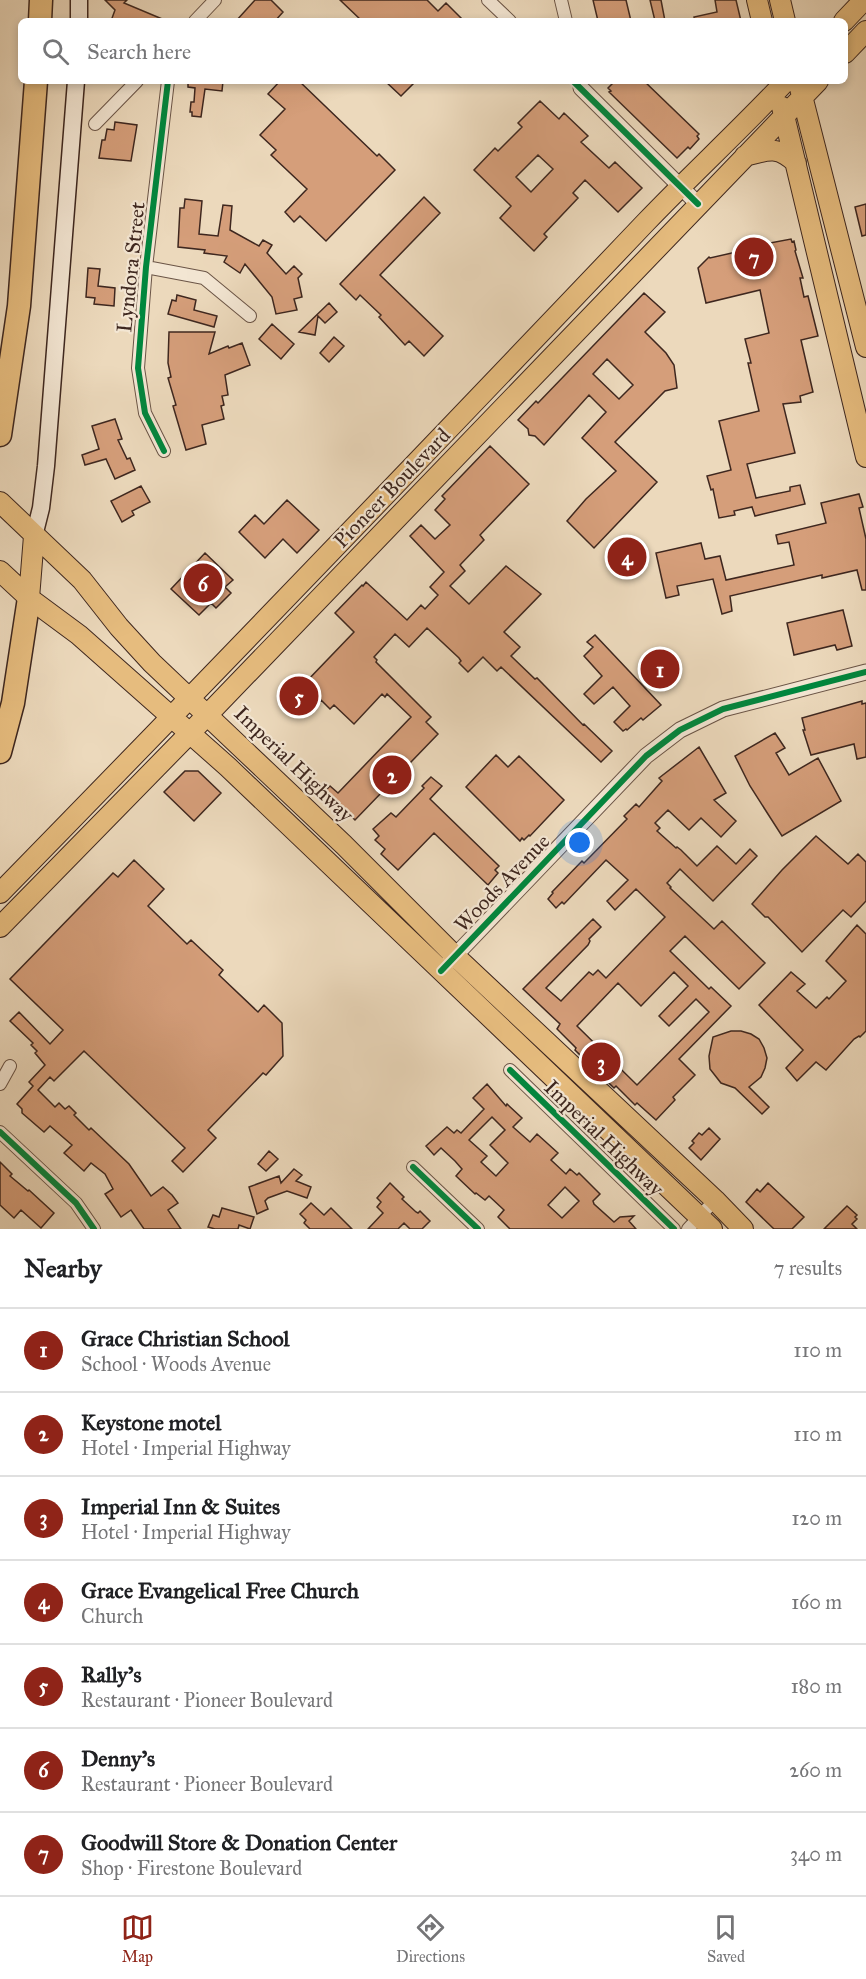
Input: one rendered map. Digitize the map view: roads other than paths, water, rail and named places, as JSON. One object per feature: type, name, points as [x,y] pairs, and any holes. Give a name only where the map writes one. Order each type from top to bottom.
[{"type":"highway","points":[[40,18],[41,0]]},
{"type":"highway","points":[[0,435],[19,306],[36,84]]},
{"type":"highway","points":[[0,752],[13,703],[29,598]]},
{"type":"main road","points":[[79,0],[79,18]]},
{"type":"main road","points":[[757,0],[761,18]]},
{"type":"main road","points":[[847,18],[864,0]]},
{"type":"main road","points":[[848,50],[866,31]]},
{"type":"main road","points":[[29,598],[34,536],[41,508],[47,456],[76,84]]},
{"type":"main road","points":[[780,84],[784,116],[866,457]]},
{"type":"main road","name":"Pioneer Boulevard","points":[[0,893],[190,699],[780,84]]},
{"type":"main road","points":[[800,89],[866,347]]},
{"type":"main road","name":"Pioneer Boulevard","points":[[0,927],[784,116],[800,89]]},
{"type":"main road","points":[[745,156],[767,150],[780,151],[796,163]]},
{"type":"main road","name":"Imperial Highway","points":[[0,502],[82,580],[134,643],[190,699],[379,879],[455,956],[715,1200],[742,1229]]},
{"type":"main road","name":"Imperial Highway","points":[[0,571],[29,598],[79,635],[228,768],[441,971],[700,1225]]},
{"type":"street","points":[[198,18],[215,0]]},
{"type":"street","points":[[488,0],[507,18]]},
{"type":"street","points":[[561,0],[565,18]]},
{"type":"street","points":[[95,123],[134,84]]},
{"type":"street","name":"Lyndora Street","points":[[164,451],[145,413],[138,368],[146,267],[168,84]]},
{"type":"street","points":[[579,84],[698,204]]},
{"type":"street","points":[[146,267],[204,278],[250,316]]},
{"type":"street","name":"Woods Avenue","points":[[441,971],[646,756],[680,730],[723,709],[866,672]]},
{"type":"street","points":[[0,1084],[10,1066]]},
{"type":"street","name":"Imperial Highway","points":[[510,1070],[674,1229]]},
{"type":"street","points":[[0,1132],[76,1203],[94,1229]]},
{"type":"street","points":[[413,1167],[478,1229]]},
{"type":"street","points":[[700,1225],[715,1200]]},
{"type":"place","name":"Goodwill Store & Donation Center","points":[[754,257]]},
{"type":"place","name":"Grace Evangelical Free Church","points":[[627,557]]},
{"type":"place","name":"Denny's","points":[[203,583]]},
{"type":"place","name":"Grace Christian School","points":[[660,669]]},
{"type":"place","name":"Rally's","points":[[299,696]]},
{"type":"place","name":"Keystone motel","points":[[392,775]]},
{"type":"place","name":"Imperial Inn & Suites","points":[[601,1062]]}]
